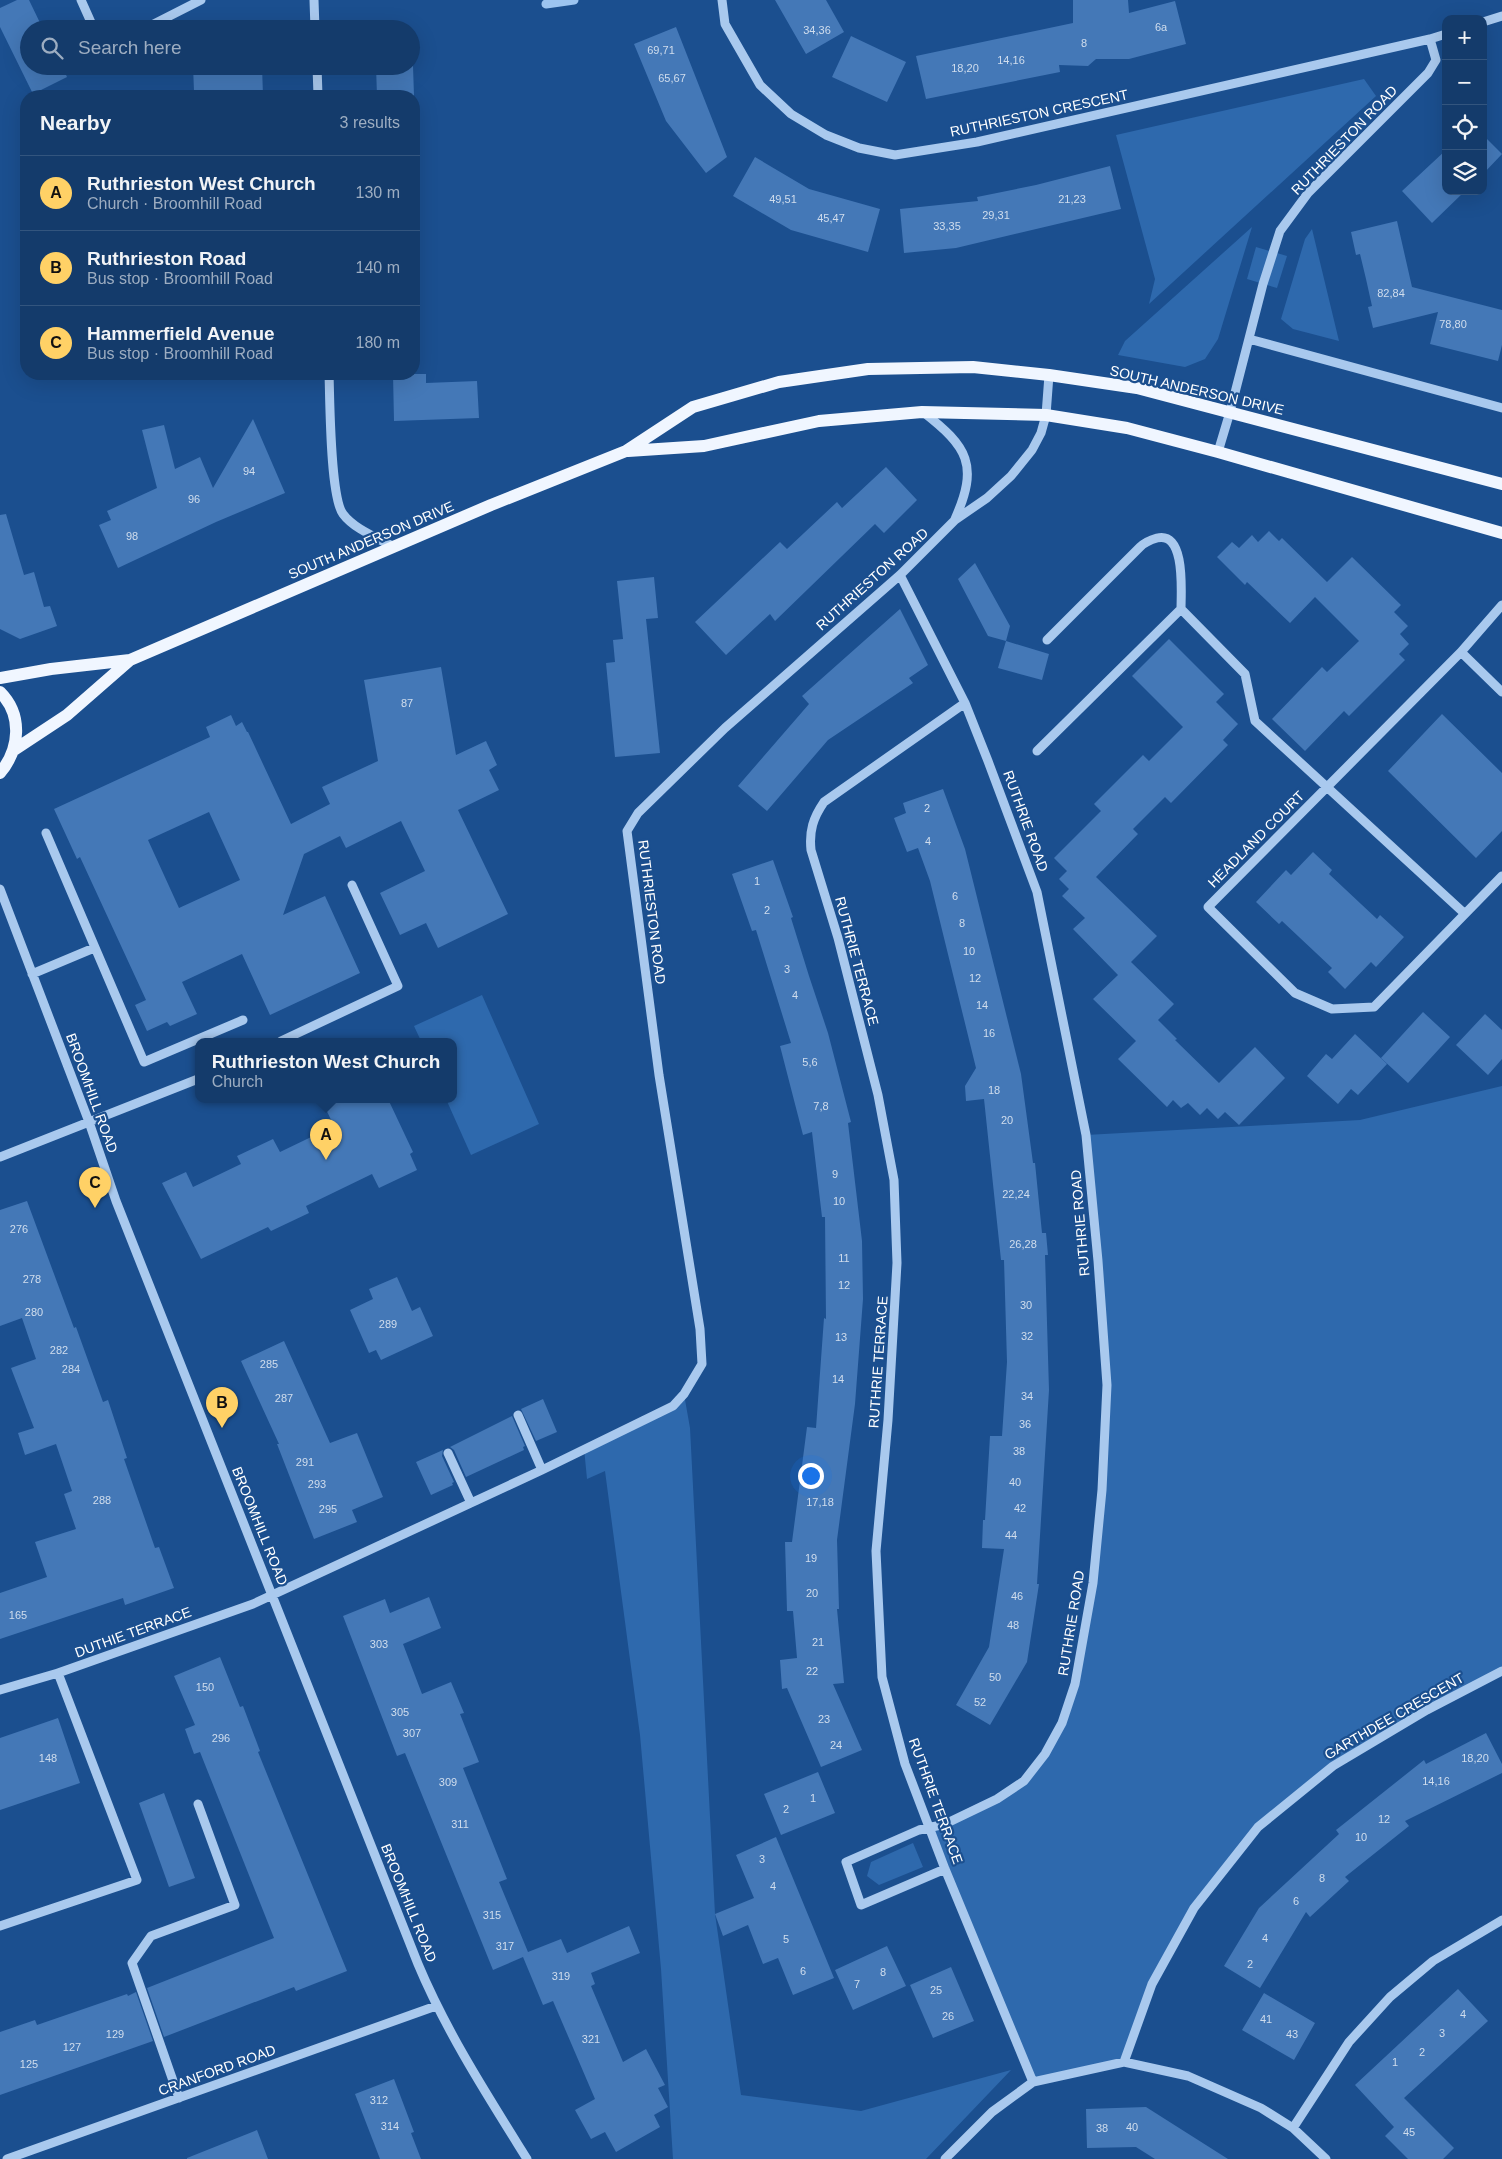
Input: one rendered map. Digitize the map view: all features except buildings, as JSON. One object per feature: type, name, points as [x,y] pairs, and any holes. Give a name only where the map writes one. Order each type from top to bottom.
[{"type":"main road","name":"SOUTH ANDERSON DRIVE","points":[[130,660],[491,505],[626,451],[693,407],[779,382],[868,370],[973,367],[1049,374],[1137,388],[1502,484]]},
{"type":"main road","name":"SOUTH ANDERSON DRIVE","points":[[626,451],[704,446],[819,421],[922,412],[1046,415],[1127,428],[1502,533]]},
{"type":"main road","points":[[0,678],[51,669],[130,660]]},
{"type":"main road","points":[[14,750],[67,715],[130,660]]},
{"type":"main road","points":[[0,692],[13,710],[17,730],[14,750],[8,763],[0,773]]},
{"type":"street","points":[[81,0],[90,20]]},
{"type":"street","points":[[162,20],[202,0]]},
{"type":"street","points":[[314,0],[315,20]]},
{"type":"street","name":"RUTHRIESTON CRESCENT","points":[[722,0],[725,24],[760,85],[791,114],[826,134],[851,145],[895,155],[977,142],[1430,39]]},
{"type":"street","points":[[1487,21],[1502,16]]},
{"type":"street","points":[[1430,39],[1442,35]]},
{"type":"street","name":"RUTHRIESTON ROAD","points":[[1218,452],[1280,231],[1308,193],[1428,73],[1436,60],[1430,39]]},
{"type":"street","points":[[317,75],[318,90]]},
{"type":"street","points":[[1249,339],[1502,408]]},
{"type":"street","name":"RUTHRIESTON ROAD","points":[[542,1470],[673,1406],[684,1394],[702,1364],[700,1329],[659,1075],[627,831],[638,813],[724,728],[900,574],[955,520],[987,498],[1011,476],[1032,450],[1041,433],[1046,415],[1049,374]]},
{"type":"street","points":[[329,380],[335,486],[342,513],[352,523],[394,547]]},
{"type":"street","name":"RUTHRIESTON ROAD","points":[[922,412],[944,429],[962,450],[968,467],[963,501],[955,520]]},
{"type":"street","points":[[1047,640],[1140,547],[1148,541],[1158,538],[1169,540],[1174,544],[1178,552],[1182,609],[1245,674],[1255,721],[1464,913]]},
{"type":"street","name":"RUTHRIE ROAD","points":[[900,574],[965,703],[1037,892],[1086,1135],[1107,1385],[1102,1490],[1093,1582],[1075,1684],[1062,1723],[1045,1754],[1024,1781],[997,1799],[945,1824],[919,1830],[846,1862],[861,1905],[946,1869]]},
{"type":"street","name":"HEADLAND COURT","points":[[1502,605],[1461,652],[1208,906],[1295,993],[1332,1008],[1374,1007],[1502,876]]},
{"type":"street","points":[[1037,751],[1182,609]]},
{"type":"street","points":[[1461,652],[1502,692]]},
{"type":"street","name":"RUTHRIE TERRACE","points":[[965,703],[824,802],[812,824],[810,837],[811,850],[838,938],[876,1086],[894,1180],[898,1263],[888,1420],[876,1551],[882,1677],[905,1764],[1033,2082]]},
{"type":"street","points":[[46,833],[144,1062],[195,1040]]},
{"type":"street","points":[[287,1038],[398,986],[352,885]]},
{"type":"street","name":"BROOMHILL ROAD","points":[[0,889],[120,1210],[436,2006],[468,2065],[527,2159]]},
{"type":"street","points":[[32,974],[94,948]]},
{"type":"street","points":[[200,1038],[242,1020]]},
{"type":"street","points":[[0,1157],[195,1080]]},
{"type":"street","points":[[273,1595],[542,1470],[518,1415]]},
{"type":"street","points":[[448,1453],[471,1503]]},
{"type":"street","name":"DUTHIE TERRACE","points":[[0,1690],[58,1673],[273,1595]]},
{"type":"street","name":"GARTHDEE CRESCENT","points":[[1124,2062],[1152,1984],[1194,1908],[1258,1827],[1333,1766],[1427,1710],[1502,1671]]},
{"type":"street","points":[[0,1926],[137,1880],[58,1673]]},
{"type":"street","points":[[179,2098],[132,1963],[151,1936],[235,1905],[198,1804]]},
{"type":"street","points":[[1293,2128],[1349,2042],[1390,1997],[1432,1961],[1502,1920]]},
{"type":"street","name":"CRANFORD ROAD","points":[[7,2159],[436,2006]]},
{"type":"street","points":[[945,2159],[992,2112],[1033,2082],[1124,2062],[1188,2076],[1262,2108],[1293,2128],[1326,2159]]},
{"type":"shaded area","points":[[1364,79],[1376,96],[1149,304],[1155,279],[1116,135]]},
{"type":"shaded area","points":[[1252,227],[1218,339],[1205,359],[1185,367],[1118,355],[1125,341]]},
{"type":"shaded area","points":[[1312,229],[1339,341],[1293,329],[1281,319],[1305,239]]},
{"type":"shaded area","points":[[1256,247],[1287,256],[1277,288],[1247,279]]},
{"type":"shaded area","points":[[482,995],[539,1124],[471,1155],[448,1103],[457,1103],[457,1038],[420,1038],[414,1026]]},
{"type":"shaded area","points":[[1502,1086],[1502,1671],[1333,1766],[1258,1827],[1194,1908],[1152,1984],[1124,2062],[1033,2082],[930,1827],[1024,1781],[1062,1723],[1093,1583],[1107,1385],[1086,1135],[1360,1120]]},
{"type":"shaded area","points":[[684,1394],[690,1428],[715,1914],[741,2095],[861,2111],[1011,2070],[926,2159],[673,2159],[661,1969],[640,1735],[605,1471],[587,1479],[584,1448],[673,1406]]},
{"type":"shaded area","points":[[913,1843],[923,1867],[879,1885],[867,1876],[871,1862]]},
{"type":"waterway","points":[[546,4],[574,0]]},
{"type":"place","name":"Ruthrieston West Church","points":[[326,1160]]},
{"type":"place","name":"Hammerfield Avenue","points":[[95,1208]]},
{"type":"place","name":"Ruthrieston Road","points":[[222,1428]]}]
